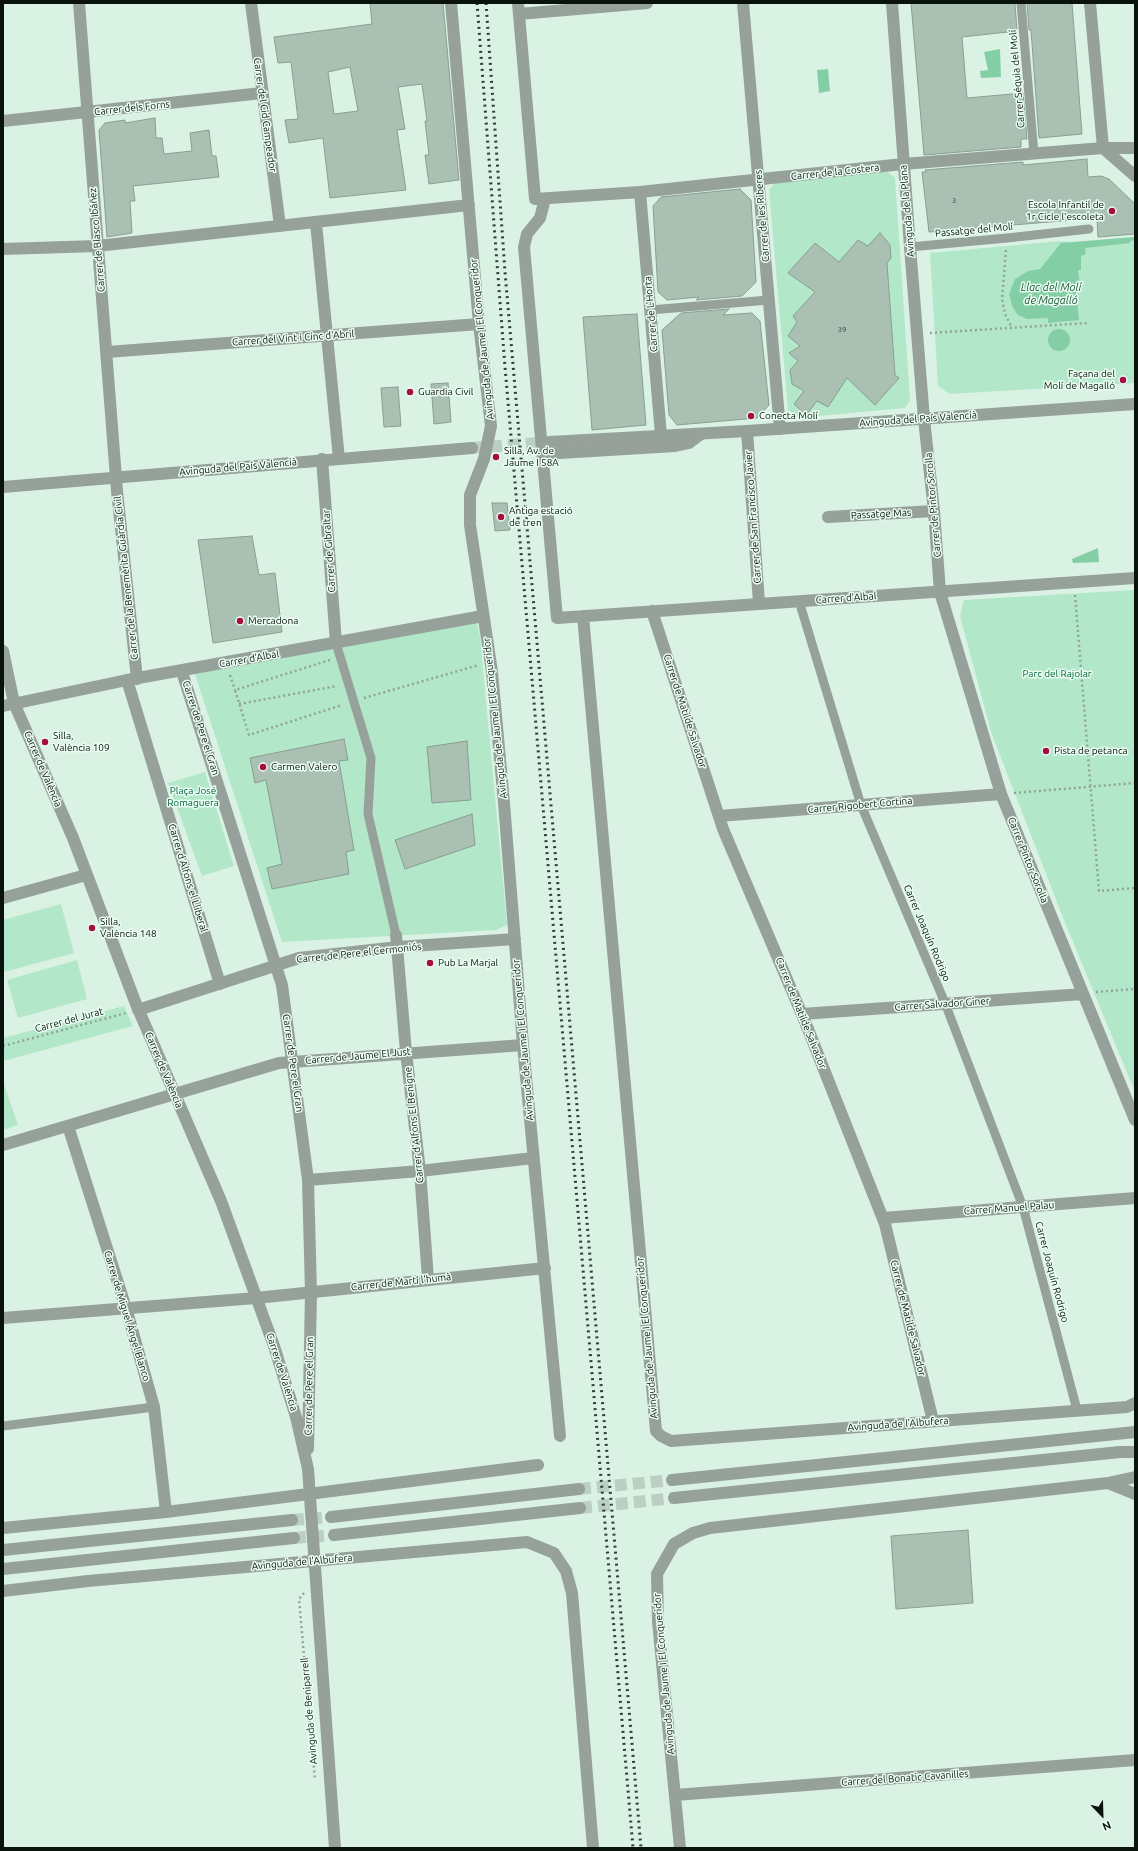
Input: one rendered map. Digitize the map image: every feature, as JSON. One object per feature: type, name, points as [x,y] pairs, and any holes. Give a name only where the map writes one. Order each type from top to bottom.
[{"type":"street","name":"Carrer de Blasco Ibáñez","points":[[78,3],[96,246],[107,352],[116,477]]},
{"type":"street","name":"Carrer del Cid Campeador","points":[[251,3],[280,226]]},
{"type":"street","name":"Avinguda de Jaume I El Conqueridor","points":[[451,3],[470,205],[479,324],[491,426],[484,459],[470,495],[470,525],[491,661],[533,1158],[545,1268],[560,1436]]},
{"type":"street","points":[[543,454],[524,247],[527,234],[540,218],[540,199],[518,9],[647,3]]},
{"type":"street","name":"Carrer de les Riberes","points":[[743,3],[780,429]]},
{"type":"street","name":"Avinguda de la Plana","points":[[892,3],[903,164],[924,419]]},
{"type":"street","name":"Carrer Séquia del Molí","points":[[1021,3],[1034,154]]},
{"type":"street","points":[[1090,3],[1103,148],[1135,176]]},
{"type":"street","name":"Carrer dels Forns","points":[[3,121],[262,93]]},
{"type":"street","name":"Carrer de la Costera","points":[[540,199],[640,192],[903,164],[1103,148],[1135,148]]},
{"type":"street","name":"Carrer de L'Horta","points":[[640,192],[661,435]]},
{"type":"street","points":[[3,248],[96,246],[470,205]]},
{"type":"street","points":[[316,222],[339,459]]},
{"type":"street","name":"Passatge del Molí","points":[[910,247],[1089,229]]},
{"type":"street","points":[[650,310],[769,300]]},
{"type":"street","name":"Carrer del Vint i Cinc d'Abril","points":[[107,352],[479,324]]},
{"type":"street","name":"Avinguda del País Valencià","points":[[550,442],[780,429],[1135,404]]},
{"type":"street","name":"Carrer de Pintor Sorolla","points":[[924,419],[934,511],[940,592]]},
{"type":"street","name":"Carrer de San Francisco Javier","points":[[747,431],[759,603]]},
{"type":"street","name":"Avinguda del País Valencià","points":[[543,454],[675,446],[689,443],[701,434]]},
{"type":"street","name":"Avinguda del País Valencià","points":[[3,486],[472,448]]},
{"type":"street","name":"Carrer d'Albal","points":[[543,454],[557,618],[1135,578]]},
{"type":"street","name":"Carrer de Gibraltar","points":[[322,460],[336,643]]},
{"type":"street","name":"Carrer de la Benemèrita Guàrdia Civil","points":[[116,477],[132,680]]},
{"type":"street","name":"Passatge Mas","points":[[828,516],[934,511]]},
{"type":"street","name":"Carrer Pintor Sorolla","points":[[940,592],[1001,794],[1135,1120]]},
{"type":"street","name":"Carrer Joaquín Rodrigo","points":[[799,601],[861,806],[945,1003],[1023,1207],[1078,1410]]},
{"type":"street","name":"Carrer de Matilde Salvador","points":[[652,611],[719,816],[802,1014],[883,1218],[933,1421]]},
{"type":"street","name":"Carrer d'Albal","points":[[9,705],[132,680],[483,616]]},
{"type":"street","name":"Avinguda de Jaume I El Conqueridor","points":[[583,616],[654,1422],[656,1431],[661,1436]]},
{"type":"street","points":[[336,643],[371,758],[368,814],[397,941]]},
{"type":"street","name":"Carrer de València","points":[[3,651],[9,705],[49,781],[138,1010],[221,1201],[296,1416],[308,1469],[308,1494]]},
{"type":"street","name":"Carrer de Pere el Gran","points":[[182,672],[282,985],[308,1180],[311,1292],[308,1469]]},
{"type":"street","name":"Carrer d'Alfons el Lliberal","points":[[132,680],[220,984]]},
{"type":"street","name":"Carrer Rigobert Cortina","points":[[719,816],[1001,794]]},
{"type":"street","points":[[3,898],[86,875]]},
{"type":"street","name":"Carrer de Pere el Cermoniós","points":[[138,1010],[299,958],[397,941],[515,939]]},
{"type":"street","name":"Carrer d'Alfons El Benigne","points":[[397,941],[406,1052],[420,1171],[428,1279]]},
{"type":"street","name":"Carrer Salvador Giner","points":[[802,1014],[1083,994]]},
{"type":"street","name":"Carrer de Jaume El Just","points":[[3,1145],[279,1063],[406,1052],[523,1045]]},
{"type":"street","name":"Carrer de Miguel Ángel Blanco","points":[[68,1126],[126,1308],[154,1407],[166,1512]]},
{"type":"street","points":[[308,1180],[420,1171],[533,1158]]},
{"type":"street","name":"Carrer Manuel Palau","points":[[883,1218],[1135,1198]]},
{"type":"street","name":"Carrer de Martí l'humà","points":[[3,1318],[256,1298],[545,1268]]},
{"type":"street","name":"Avinguda de l'Albufera","points":[[661,1436],[671,1441],[1128,1407],[1135,1403]]},
{"type":"street","points":[[3,1426],[154,1407]]},
{"type":"street","points":[[672,1480],[1135,1432]]},
{"type":"street","points":[[674,1498],[1120,1452],[1135,1452]]},
{"type":"street","points":[[3,1528],[166,1512],[538,1465]]},
{"type":"street","points":[[1108,1483],[1135,1477]]},
{"type":"street","name":"Avinguda de Jaume I El Conqueridor","points":[[680,1848],[658,1622],[657,1574],[674,1544],[693,1533],[710,1528],[1108,1483]]},
{"type":"street","points":[[1108,1483],[1135,1494]]},
{"type":"street","points":[[331,1517],[579,1489]]},
{"type":"street","name":"Avinguda de Beniparrell","points":[[308,1494],[335,1848]]},
{"type":"street","points":[[334,1535],[580,1508]]},
{"type":"street","points":[[3,1550],[292,1520]]},
{"type":"street","points":[[3,1569],[294,1538]]},
{"type":"street","name":"Avinguda de l'Albufera","points":[[3,1591],[88,1581],[528,1542],[554,1553],[566,1571],[572,1593],[593,1848]]},
{"type":"street","name":"Carrer del Bonatic Cavanilles","points":[[675,1795],[1135,1760]]},
{"type":"path","points":[[1007,238],[1002,299],[1005,314],[1012,328]]},
{"type":"path","points":[[937,332],[1087,323]]},
{"type":"path","points":[[1074,582],[1099,891],[1135,888]]},
{"type":"path","points":[[235,690],[340,657]]},
{"type":"path","points":[[227,663],[249,735],[491,661]]},
{"type":"path","points":[[239,704],[348,684]]},
{"type":"path","points":[[1001,794],[1135,783]]},
{"type":"path","points":[[1083,994],[1135,989]]},
{"type":"path","name":"Carrer del Jurat","points":[[3,1046],[138,1010]]},
{"type":"path","name":"Avinguda de Beniparrell","points":[[315,1578],[299,1599],[316,1786]]},
{"type":"green space","points":[[887,171],[895,178],[910,400],[905,408],[798,418],[788,410],[769,190],[776,181]]},
{"type":"green space","points":[[1135,237],[1135,383],[950,394],[938,386],[930,253],[1060,241],[1075,242]]},
{"type":"green space","name":"Parc del Rajolar","points":[[1135,590],[1135,1092],[1062,915],[991,732],[960,616],[964,600]]},
{"type":"green space","points":[[477,623],[480,636],[507,925],[496,930],[282,942],[194,671]]},
{"type":"green space","name":"Plaça José Romaguera","points":[[205,772],[234,866],[202,876],[168,783]]},
{"type":"green space","points":[[61,904],[74,953],[4,972],[3,920]]},
{"type":"green space","points":[[77,960],[87,999],[18,1018],[7,980]]},
{"type":"green space","points":[[124,1006],[133,1026],[3,1061],[3,1038]]},
{"type":"green space","points":[[3,1081],[18,1125],[3,1130]]},
{"type":"water","points":[[1000,49],[1001,77],[981,78],[980,71],[988,70],[984,52]]},
{"type":"water","points":[[828,69],[830,91],[819,93],[817,70]]},
{"type":"water","name":"Llac del Molí de Magalló","points":[[1135,237],[1135,240],[1130,241],[1130,243],[1085,248],[1086,254],[1081,256],[1081,270],[1078,270],[1081,292],[1076,292],[1079,320],[1048,323],[1048,318],[1027,319],[1018,315],[1012,306],[1009,294],[1015,279],[1028,271],[1040,269],[1061,243]]},
{"type":"water","name":"Llac del Molí de Magalló","points":[[1059,329],[1063,330],[1069,336],[1069,344],[1063,350],[1059,351],[1055,350],[1049,344],[1048,340],[1049,336],[1055,330]]},
{"type":"water","points":[[1098,548],[1099,562],[1073,563],[1072,559]]},
{"type":"building","points":[[370,3],[443,3],[459,180],[429,184],[425,155],[429,155],[425,121],[427,121],[422,84],[398,87],[405,129],[397,130],[406,190],[330,198],[323,138],[289,143],[285,120],[298,119],[291,62],[278,63],[274,37],[372,24]],"holes":[[[350,67],[358,111],[334,114],[328,72]]]},
{"type":"building","points":[[911,3],[1015,3],[1017,31],[962,37],[967,98],[1023,93],[1027,139],[1021,139],[1021,147],[924,155]]},
{"type":"building","points":[[1027,3],[1072,3],[1082,134],[1039,138],[1031,30],[1029,30]]},
{"type":"building","points":[[155,118],[156,138],[162,138],[164,154],[192,151],[190,133],[209,130],[212,156],[216,156],[219,177],[133,186],[135,201],[130,201],[132,233],[107,237],[99,130],[105,123],[125,120],[125,123]]},
{"type":"building","points":[[1087,159],[1088,177],[1101,176],[1109,179],[1135,204],[1135,234],[1098,237],[1097,218],[929,232],[922,172],[926,172],[925,170],[1023,162],[1023,165]]},
{"type":"building","points":[[740,189],[751,200],[756,282],[742,296],[696,300],[699,297],[667,300],[658,292],[653,206],[661,197]]},
{"type":"building","points":[[880,233],[890,245],[891,258],[887,263],[895,375],[899,378],[875,405],[847,378],[828,407],[817,401],[806,415],[794,404],[804,391],[792,384],[790,370],[798,361],[789,353],[800,346],[788,336],[797,322],[793,316],[815,292],[788,273],[815,243],[839,262],[858,240],[868,246]]},
{"type":"building","points":[[729,309],[723,315],[752,313],[760,321],[769,405],[757,418],[677,425],[669,415],[662,330],[681,313]]},
{"type":"building","points":[[637,314],[646,425],[592,430],[583,317]]},
{"type":"building","points":[[448,383],[451,422],[434,424],[431,384]]},
{"type":"building","points":[[398,387],[401,426],[384,427],[381,388]]},
{"type":"building","name":"Antiga estació de tren","points":[[492,503],[507,503],[510,530],[495,531]]},
{"type":"building","points":[[252,536],[259,575],[275,573],[282,632],[213,643],[198,540]]},
{"type":"building","points":[[344,739],[348,760],[339,761],[354,850],[346,852],[349,874],[272,889],[267,868],[282,864],[266,780],[255,783],[250,758]]},
{"type":"building","points":[[467,741],[471,800],[432,803],[427,747]]},
{"type":"building","points":[[472,814],[475,845],[405,869],[395,840]]},
{"type":"building","points":[[968,1530],[973,1603],[896,1609],[891,1536]]},
{"type":"tunnel","points":[[472,448],[550,442]]},
{"type":"tunnel","points":[[579,1489],[672,1480]]},
{"type":"tunnel","points":[[580,1508],[674,1498]]},
{"type":"tunnel","points":[[292,1520],[331,1517]]},
{"type":"tunnel","points":[[294,1538],[334,1535]]},
{"type":"railway","points":[[477,3],[505,367],[633,1848]]},
{"type":"railway","points":[[486,3],[505,272],[641,1848]]},
{"type":"place","name":"Escola Infantil de 1r Cicle l'escoleta","points":[[1112,211]]},
{"type":"place","name":"Façana del Molí de Magalló","points":[[1123,380]]},
{"type":"place","name":"Guardia Civil","points":[[410,392]]},
{"type":"place","name":"Conecta Molí","points":[[751,416]]},
{"type":"place","name":"Silla, Av. de Jaume I 58A","points":[[496,457]]},
{"type":"place","name":"Antiga estació de tren","points":[[501,517]]},
{"type":"place","name":"Mercadona","points":[[240,621]]},
{"type":"place","name":"Silla, València 109","points":[[45,742]]},
{"type":"place","name":"Pista de petanca","points":[[1046,751]]},
{"type":"place","name":"Carmen Valero","points":[[263,767]]},
{"type":"place","name":"Silla, València 148","points":[[92,928]]},
{"type":"place","name":"Pub La Marjal","points":[[430,963]]}]
